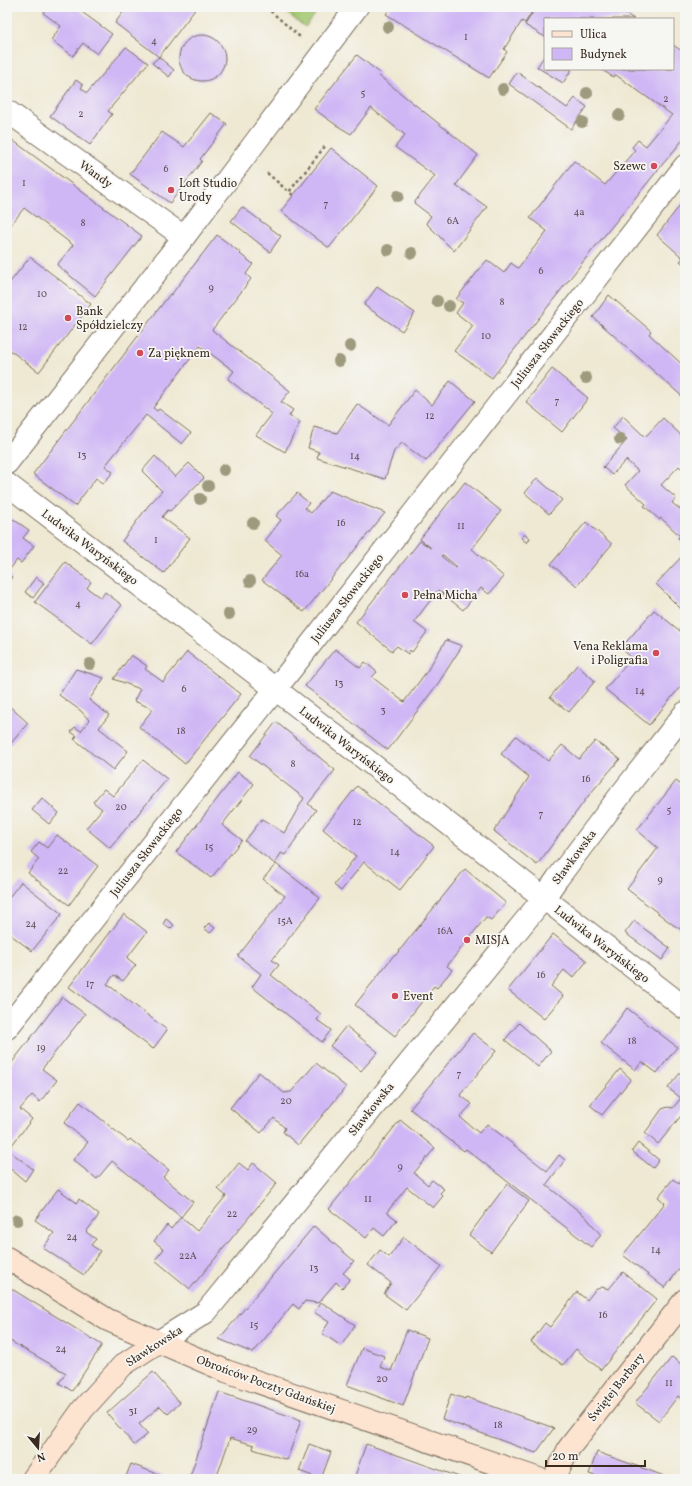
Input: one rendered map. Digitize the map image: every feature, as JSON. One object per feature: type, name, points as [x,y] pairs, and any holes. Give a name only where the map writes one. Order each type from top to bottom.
[{"type":"street","points":[[7,463],[184,237],[358,7]]},
{"type":"street","name":"Wandy","points":[[7,110],[184,237]]},
{"type":"street","name":"Juliusza Słowackiego","points":[[7,1028],[276,689],[685,166]]},
{"type":"street","name":"Ludwika Waryńskiego","points":[[7,484],[276,689],[685,1008]]},
{"type":"street","name":"Sławkowska","points":[[33,1479],[83,1409],[123,1365],[206,1312],[544,899],[557,879],[622,793],[685,713]]},
{"type":"street","name":"Obrońców Poczty Gdańskiej","points":[[7,1258],[108,1320],[226,1371],[539,1479]]},
{"type":"street","name":"Świętej Barbary","points":[[554,1479],[569,1448],[685,1300]]},
{"type":"path","points":[[266,7],[304,40]]},
{"type":"path","points":[[289,192],[326,145]]},
{"type":"path","points":[[276,180],[293,195]]},
{"type":"green space","points":[[275,7],[321,7],[305,27],[287,13]]},
{"type":"building","points":[[47,7],[75,7],[112,34],[97,54],[83,43],[73,56],[51,40],[61,26],[43,13]]},
{"type":"building","points":[[127,7],[197,7],[159,57],[115,23]]},
{"type":"building","points":[[391,7],[535,7],[525,23],[522,21],[504,49],[507,52],[489,78],[386,14]]},
{"type":"building","points":[[536,7],[614,7],[632,18],[544,18],[544,36],[525,25]]},
{"type":"building","points":[[197,35],[207,35],[215,39],[221,45],[225,53],[225,63],[221,71],[215,77],[207,81],[197,81],[189,77],[183,71],[179,63],[179,53],[183,45],[189,39]]},
{"type":"building","points":[[674,46],[685,53],[685,137],[586,258],[492,378],[454,351],[473,326],[456,313],[463,303],[456,299],[487,260],[504,273],[511,263],[518,268],[547,231],[530,218],[574,161],[605,185],[635,150],[632,147],[638,140],[646,146],[672,115],[616,75],[613,77],[602,70],[674,70]]},
{"type":"building","points":[[126,47],[148,63],[108,111],[112,114],[90,145],[50,116],[76,80],[83,85],[81,88],[87,93]]},
{"type":"building","points":[[357,55],[380,73],[378,75],[478,155],[456,185],[487,207],[454,251],[426,223],[431,216],[414,203],[435,176],[395,147],[405,135],[371,108],[351,134],[314,109]]},
{"type":"building","points":[[544,56],[544,70],[571,70],[563,83],[537,67]]},
{"type":"building","points":[[159,57],[174,70],[169,77],[152,63]]},
{"type":"building","points":[[517,72],[567,108],[575,98],[587,107],[571,129],[509,84]]},
{"type":"building","points":[[211,113],[227,124],[200,159],[202,161],[170,203],[130,174],[162,132],[184,147]]},
{"type":"building","points":[[7,136],[142,236],[95,296],[57,265],[73,245],[24,208],[7,230],[7,203],[11,199],[7,196]]},
{"type":"building","points":[[331,148],[378,186],[329,248],[281,211]]},
{"type":"building","points":[[685,199],[685,265],[680,261],[683,258],[657,235]]},
{"type":"building","points":[[242,207],[281,236],[270,252],[231,221]]},
{"type":"building","points":[[217,235],[253,264],[246,274],[251,279],[212,330],[290,391],[281,402],[293,410],[289,416],[300,422],[285,452],[256,435],[272,414],[228,379],[234,371],[200,346],[153,408],[157,411],[159,409],[191,433],[182,444],[146,415],[105,466],[113,472],[103,484],[96,478],[75,506],[33,474],[170,294],[171,295]]},
{"type":"building","points":[[30,257],[91,304],[39,372],[7,348],[7,286]]},
{"type":"building","points":[[377,287],[415,313],[402,331],[364,305]]},
{"type":"building","points":[[609,295],[651,331],[649,334],[685,367],[685,399],[593,317]]},
{"type":"building","points":[[552,369],[588,398],[562,432],[526,402]]},
{"type":"building","points":[[450,381],[475,401],[426,461],[402,443],[394,451],[385,479],[317,458],[319,452],[308,448],[314,427],[337,433],[357,404],[388,425],[415,390],[432,405]]},
{"type":"building","points":[[623,416],[645,437],[663,418],[685,439],[685,472],[679,466],[661,485],[676,498],[672,503],[685,513],[685,544],[678,538],[680,536],[661,518],[660,520],[644,506],[646,504],[625,485],[638,471],[626,460],[612,475],[603,467],[627,440],[613,428]]},
{"type":"building","points":[[155,456],[175,477],[189,463],[204,478],[162,517],[190,538],[164,573],[122,541],[148,506],[162,491],[142,471]]},
{"type":"building","points":[[537,478],[562,500],[549,514],[525,493]]},
{"type":"building","points":[[465,482],[501,511],[472,549],[504,577],[489,594],[481,588],[463,610],[438,590],[414,622],[427,632],[412,652],[410,650],[408,654],[397,646],[392,651],[356,622],[420,541],[431,548],[420,539]],"holes":[[[443,555],[457,567],[456,568],[441,556]]]},
{"type":"building","points":[[330,491],[385,513],[304,612],[262,580],[282,555],[265,541],[281,520],[276,516],[297,493],[309,503],[305,508],[311,513]]},
{"type":"building","points":[[7,515],[29,530],[23,538],[34,546],[21,563],[17,560],[7,573]]},
{"type":"building","points":[[586,522],[612,544],[577,586],[551,564]]},
{"type":"building","points":[[525,534],[530,538],[527,543],[521,538]]},
{"type":"building","points":[[685,553],[685,613],[656,584]]},
{"type":"building","points":[[65,562],[91,582],[87,588],[101,598],[105,592],[122,605],[92,644],[35,602]]},
{"type":"building","points":[[7,573],[12,577],[7,584]]},
{"type":"building","points":[[36,577],[44,583],[33,598],[25,592]]},
{"type":"building","points":[[654,610],[685,635],[685,681],[649,725],[605,689],[632,658],[621,648]]},
{"type":"building","points":[[446,640],[462,646],[439,682],[388,750],[305,686],[335,649],[360,668],[365,662],[377,672],[372,677],[404,702],[427,671]]},
{"type":"building","points":[[187,652],[241,694],[185,764],[139,727],[153,709],[134,701],[140,689],[114,679],[131,655],[147,666],[145,669],[163,682]]},
{"type":"building","points":[[577,665],[595,681],[569,712],[550,697]]},
{"type":"building","points":[[76,669],[104,678],[89,700],[109,715],[99,728],[128,751],[113,770],[74,739],[77,736],[71,732],[75,727],[81,731],[89,720],[81,711],[59,695]]},
{"type":"building","points":[[7,704],[28,723],[7,748]]},
{"type":"building","points":[[276,722],[335,770],[308,804],[316,810],[285,855],[281,853],[275,864],[245,841],[262,819],[284,833],[304,798],[250,756]]},
{"type":"building","points":[[516,736],[548,761],[562,745],[579,759],[595,741],[620,759],[589,795],[537,865],[494,831],[529,777],[501,754]]},
{"type":"building","points":[[143,760],[167,779],[110,848],[86,828],[102,809],[93,802],[104,789],[113,796]]},
{"type":"building","points":[[238,772],[254,784],[222,825],[242,840],[211,878],[176,852]]},
{"type":"building","points":[[676,781],[685,788],[685,932],[672,924],[627,889],[658,848],[637,830]]},
{"type":"building","points":[[357,786],[434,846],[400,890],[364,862],[341,891],[334,885],[356,856],[323,829]]},
{"type":"building","points":[[42,798],[59,813],[49,824],[32,810]]},
{"type":"building","points":[[57,835],[98,866],[69,905],[28,873],[39,859],[31,852],[39,842],[47,848]]},
{"type":"building","points":[[276,864],[320,898],[272,960],[279,965],[271,975],[321,1014],[317,1020],[331,1030],[322,1042],[252,987],[261,974],[238,956],[285,896],[263,879]]},
{"type":"building","points":[[465,869],[506,903],[491,920],[486,917],[447,966],[452,970],[437,988],[434,986],[395,1036],[355,1005]]},
{"type":"building","points":[[21,882],[62,914],[32,951],[7,932],[7,895],[9,897]]},
{"type":"building","points":[[124,914],[147,932],[127,958],[136,965],[123,981],[114,975],[107,984],[167,1030],[153,1049],[69,987]]},
{"type":"building","points":[[166,919],[174,925],[170,929],[163,924]]},
{"type":"building","points":[[634,921],[670,948],[662,960],[625,933]]},
{"type":"building","points":[[209,923],[215,928],[210,933],[204,928]]},
{"type":"building","points":[[553,934],[587,961],[573,978],[564,970],[551,986],[563,996],[544,1019],[508,990]]},
{"type":"building","points":[[62,997],[85,1014],[42,1069],[57,1080],[40,1102],[32,1095],[20,1109],[32,1119],[8,1150],[33,1169],[25,1181],[7,1166],[7,1069]]},
{"type":"building","points":[[627,1008],[677,1047],[657,1073],[642,1062],[635,1070],[601,1043]]},
{"type":"building","points":[[519,1023],[551,1051],[538,1067],[505,1040]]},
{"type":"building","points":[[346,1026],[378,1052],[361,1071],[330,1046]]},
{"type":"building","points":[[473,1033],[496,1051],[460,1095],[472,1104],[460,1117],[479,1133],[487,1124],[547,1171],[559,1155],[565,1160],[546,1185],[585,1216],[601,1235],[591,1247],[466,1149],[464,1151],[410,1109]]},
{"type":"building","points":[[316,1063],[346,1087],[298,1145],[283,1132],[285,1128],[274,1118],[261,1133],[230,1108],[259,1072],[284,1093],[291,1092]]},
{"type":"building","points":[[685,1067],[685,1111],[658,1144],[645,1133],[662,1109],[668,1107],[673,1108],[681,1098],[668,1088]]},
{"type":"building","points":[[620,1069],[631,1079],[602,1115],[590,1105]]},
{"type":"building","points":[[80,1102],[128,1141],[130,1139],[169,1170],[163,1177],[193,1202],[181,1217],[112,1161],[97,1179],[73,1160],[88,1142],[64,1123]]},
{"type":"building","points":[[400,1120],[435,1148],[414,1173],[428,1185],[432,1180],[444,1189],[440,1193],[443,1196],[433,1208],[407,1187],[387,1212],[397,1220],[384,1236],[374,1228],[366,1238],[329,1209]]},
{"type":"building","points":[[638,1143],[659,1160],[653,1168],[632,1151]]},
{"type":"building","points":[[239,1163],[248,1170],[253,1163],[277,1183],[190,1289],[155,1260],[164,1249],[154,1241],[167,1225],[171,1229],[181,1217],[197,1231],[226,1196],[218,1189]]},
{"type":"building","points":[[683,1178],[685,1180],[685,1261],[665,1288],[623,1255],[665,1203],[658,1197],[673,1179],[679,1184]]},
{"type":"building","points":[[507,1184],[529,1201],[491,1252],[469,1235]]},
{"type":"building","points":[[58,1189],[77,1203],[79,1199],[99,1215],[86,1232],[96,1239],[91,1245],[100,1251],[84,1275],[43,1248],[54,1233],[35,1220]]},
{"type":"building","points":[[314,1226],[354,1261],[343,1273],[350,1279],[342,1288],[336,1282],[318,1303],[305,1301],[299,1309],[293,1304],[253,1353],[219,1339]]},
{"type":"building","points":[[404,1237],[441,1266],[406,1310],[384,1294],[391,1283],[368,1265],[380,1250],[389,1257]]},
{"type":"building","points":[[623,1272],[657,1299],[601,1370],[576,1349],[563,1365],[531,1342],[545,1323],[550,1327],[577,1292],[587,1300],[595,1290],[602,1287],[609,1289]]},
{"type":"building","points":[[7,1286],[102,1345],[72,1391],[59,1383],[66,1373],[10,1341],[7,1348]]},
{"type":"building","points":[[321,1302],[355,1325],[341,1346],[322,1333],[329,1322],[314,1312]]},
{"type":"building","points":[[407,1330],[428,1338],[403,1406],[347,1385],[362,1348],[384,1356],[380,1367],[391,1371]]},
{"type":"building","points":[[672,1357],[685,1367],[685,1402],[678,1396],[659,1421],[635,1403]]},
{"type":"building","points":[[153,1372],[180,1403],[168,1414],[160,1406],[139,1424],[148,1434],[134,1445],[107,1413]]},
{"type":"building","points":[[219,1392],[301,1420],[287,1460],[253,1449],[254,1445],[230,1438],[216,1479],[189,1479]]},
{"type":"building","points":[[451,1394],[465,1399],[466,1397],[554,1428],[536,1453],[442,1419]]},
{"type":"building","points":[[309,1444],[331,1452],[321,1479],[299,1471]]},
{"type":"building","points":[[366,1444],[465,1479],[354,1479]]},
{"type":"building","points":[[597,1452],[673,1479],[605,1479],[589,1474]]},
{"type":"building","points":[[131,1464],[171,1479],[125,1479]]},
{"type":"place","name":"Szewc","points":[[654,166]]},
{"type":"place","name":"Loft Studio Urody","points":[[171,190]]},
{"type":"place","name":"Bank Spółdzielczy","points":[[68,318]]},
{"type":"place","name":"Za pięknem","points":[[140,353]]},
{"type":"place","name":"Pełna Micha","points":[[405,595]]},
{"type":"place","name":"Vena Reklama i Poligrafia","points":[[656,653]]},
{"type":"place","name":"MISJA","points":[[467,940]]},
{"type":"place","name":"Event","points":[[395,996]]}]
